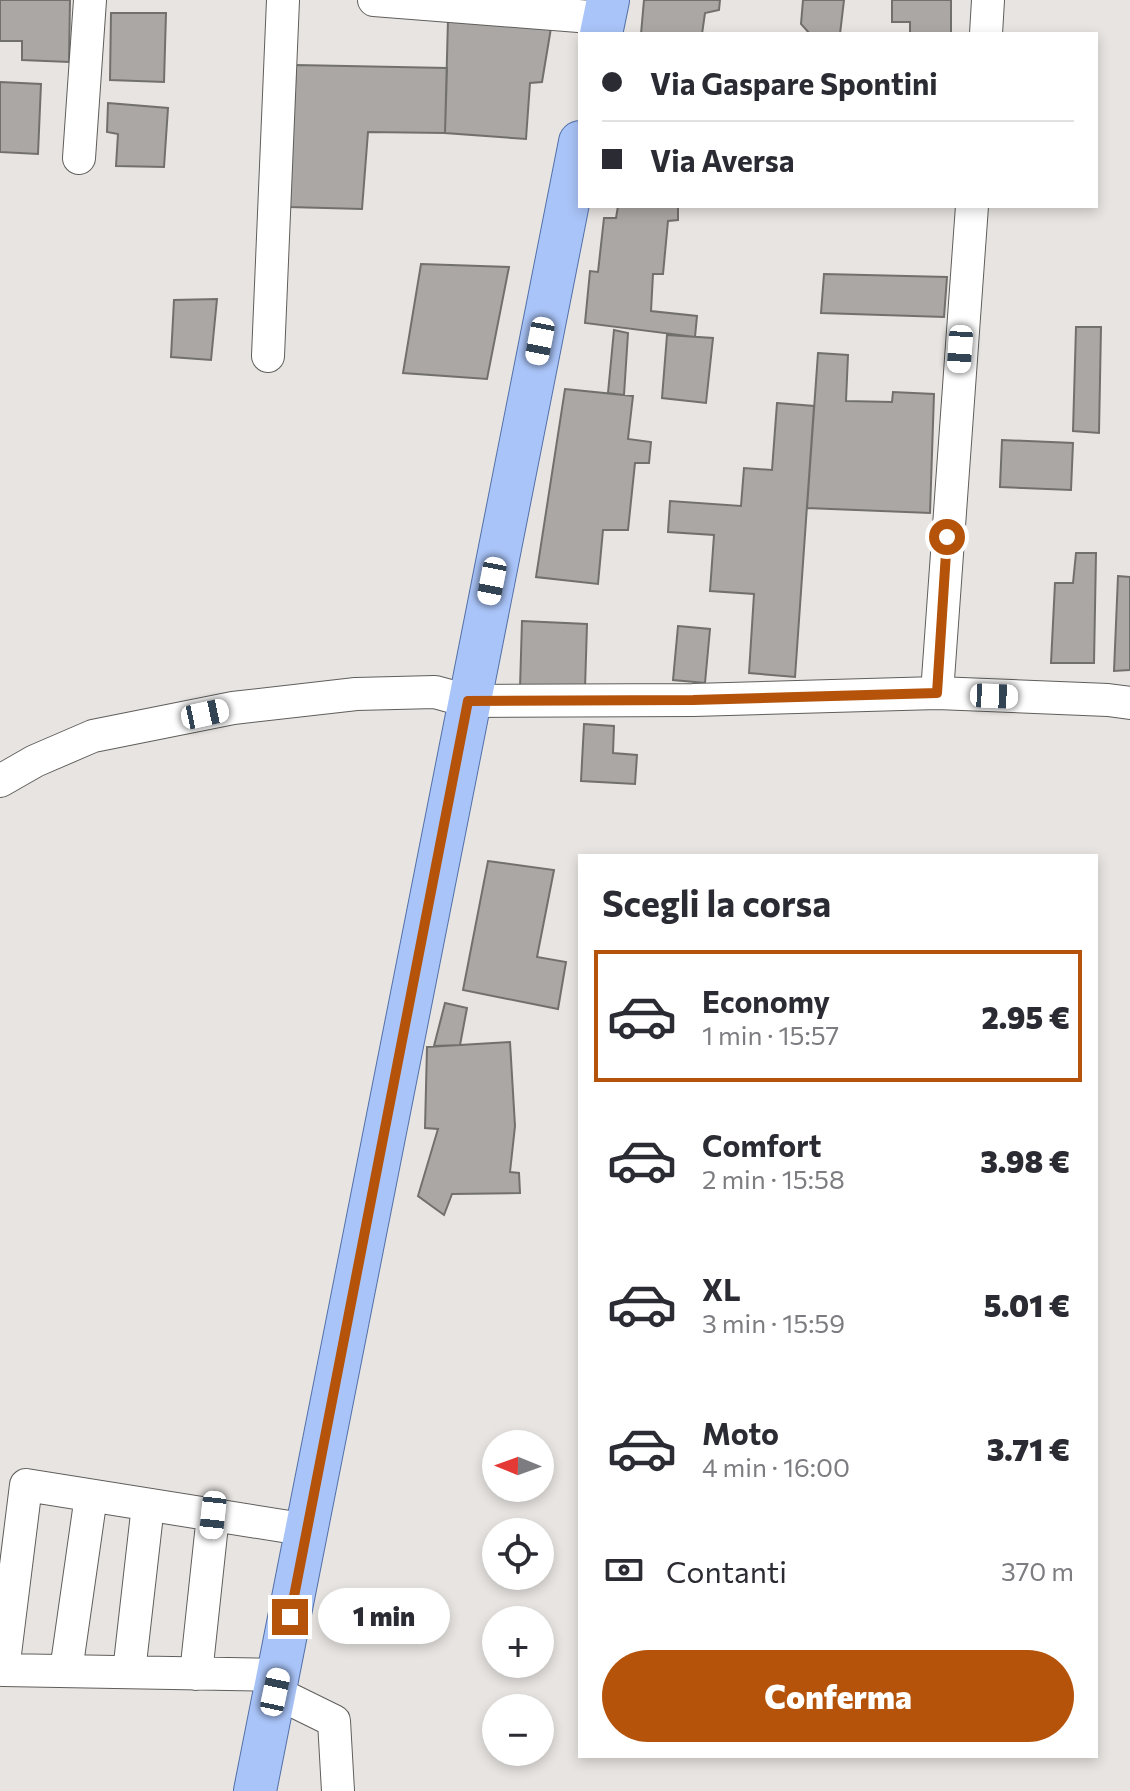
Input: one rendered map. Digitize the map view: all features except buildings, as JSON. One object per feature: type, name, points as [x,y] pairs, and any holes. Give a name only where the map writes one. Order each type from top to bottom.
[{"type":"main road","points":[[255,1791],[578,152]]},
{"type":"street","points":[[79,158],[90,0]]},
{"type":"street","points":[[268,356],[283,0]]},
{"type":"street","points":[[374,0],[604,17]]},
{"type":"street","points":[[986,32],[988,0]]},
{"type":"street","points":[[937,693],[972,208]]},
{"type":"street","points":[[0,781],[35,761],[93,736],[233,708],[356,694],[435,692],[468,701],[693,700],[937,693],[1130,703]]},
{"type":"street","points":[[308,1530],[26,1485],[3,1670],[196,1674],[277,1683],[334,1721],[338,1791]]},
{"type":"street","points":[[66,1671],[91,1496]]},
{"type":"street","points":[[129,1672],[148,1505]]},
{"type":"street","points":[[196,1674],[213,1515]]},
{"type":"route","points":[[290,1617],[468,701],[693,700],[937,693],[947,537]]}]
